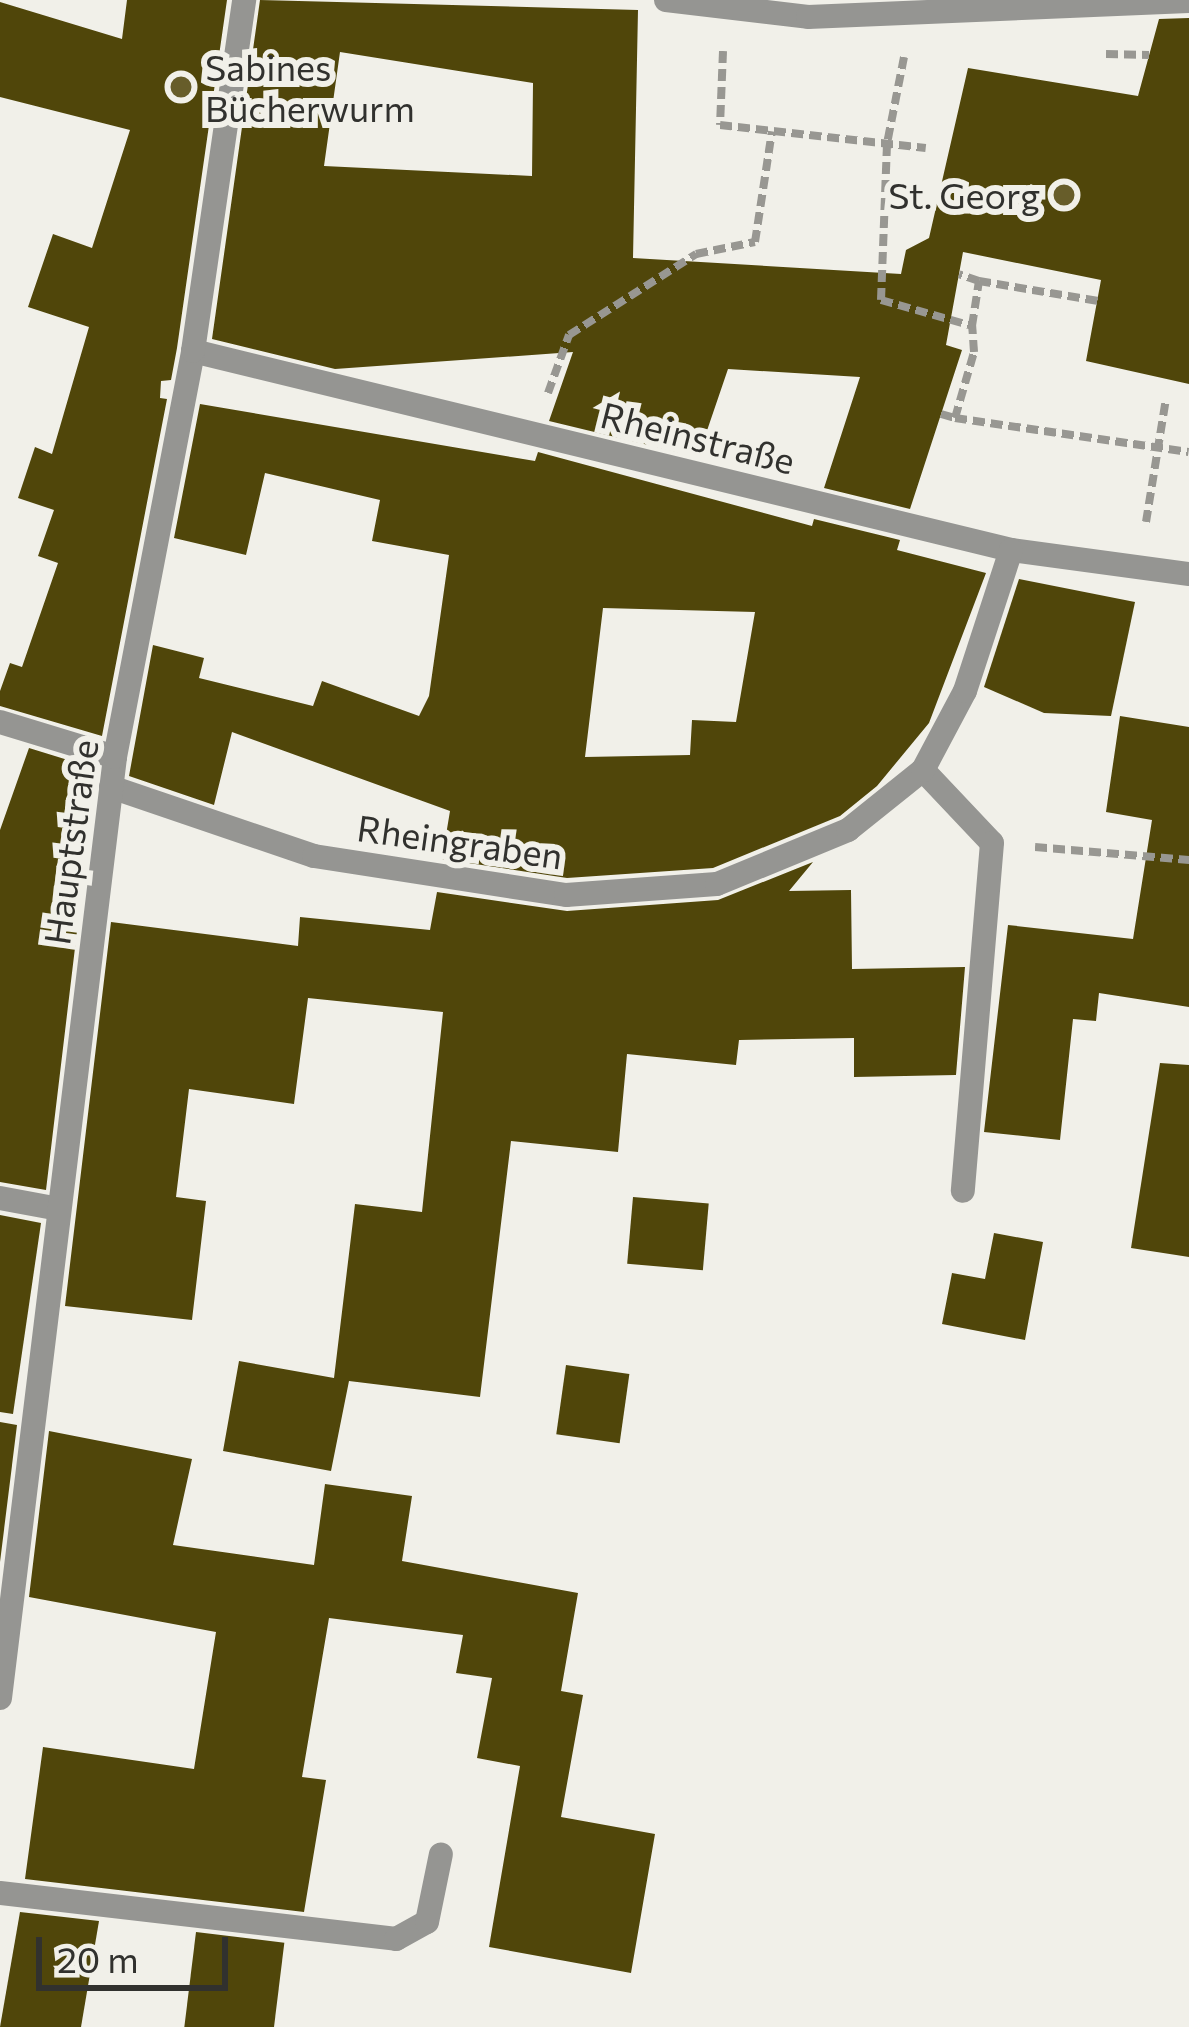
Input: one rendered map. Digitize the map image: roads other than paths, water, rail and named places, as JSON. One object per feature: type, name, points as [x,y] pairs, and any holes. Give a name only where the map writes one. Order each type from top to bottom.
[{"type":"street","name":"Hauptstraße","points":[[0,1698],[111,788],[194,351],[244,0]]},
{"type":"street","points":[[666,0],[808,17],[1189,1]]},
{"type":"street","name":"Rheinstraße","points":[[194,351],[1011,550],[1189,574]]},
{"type":"street","name":"Rheingraben","points":[[111,788],[314,856],[566,895],[717,884],[848,830],[923,770],[965,691],[1011,550]]},
{"type":"street","points":[[0,722],[116,757]]},
{"type":"street","points":[[923,770],[992,843],[963,1191]]},
{"type":"street","points":[[0,1198],[59,1209]]},
{"type":"street","points":[[0,1893],[396,1939],[428,1922],[441,1854]]},
{"type":"place","name":"Sabines Bücherwurm","points":[[181,87]]},
{"type":"place","name":"St. Georg","points":[[1064,195]]}]
